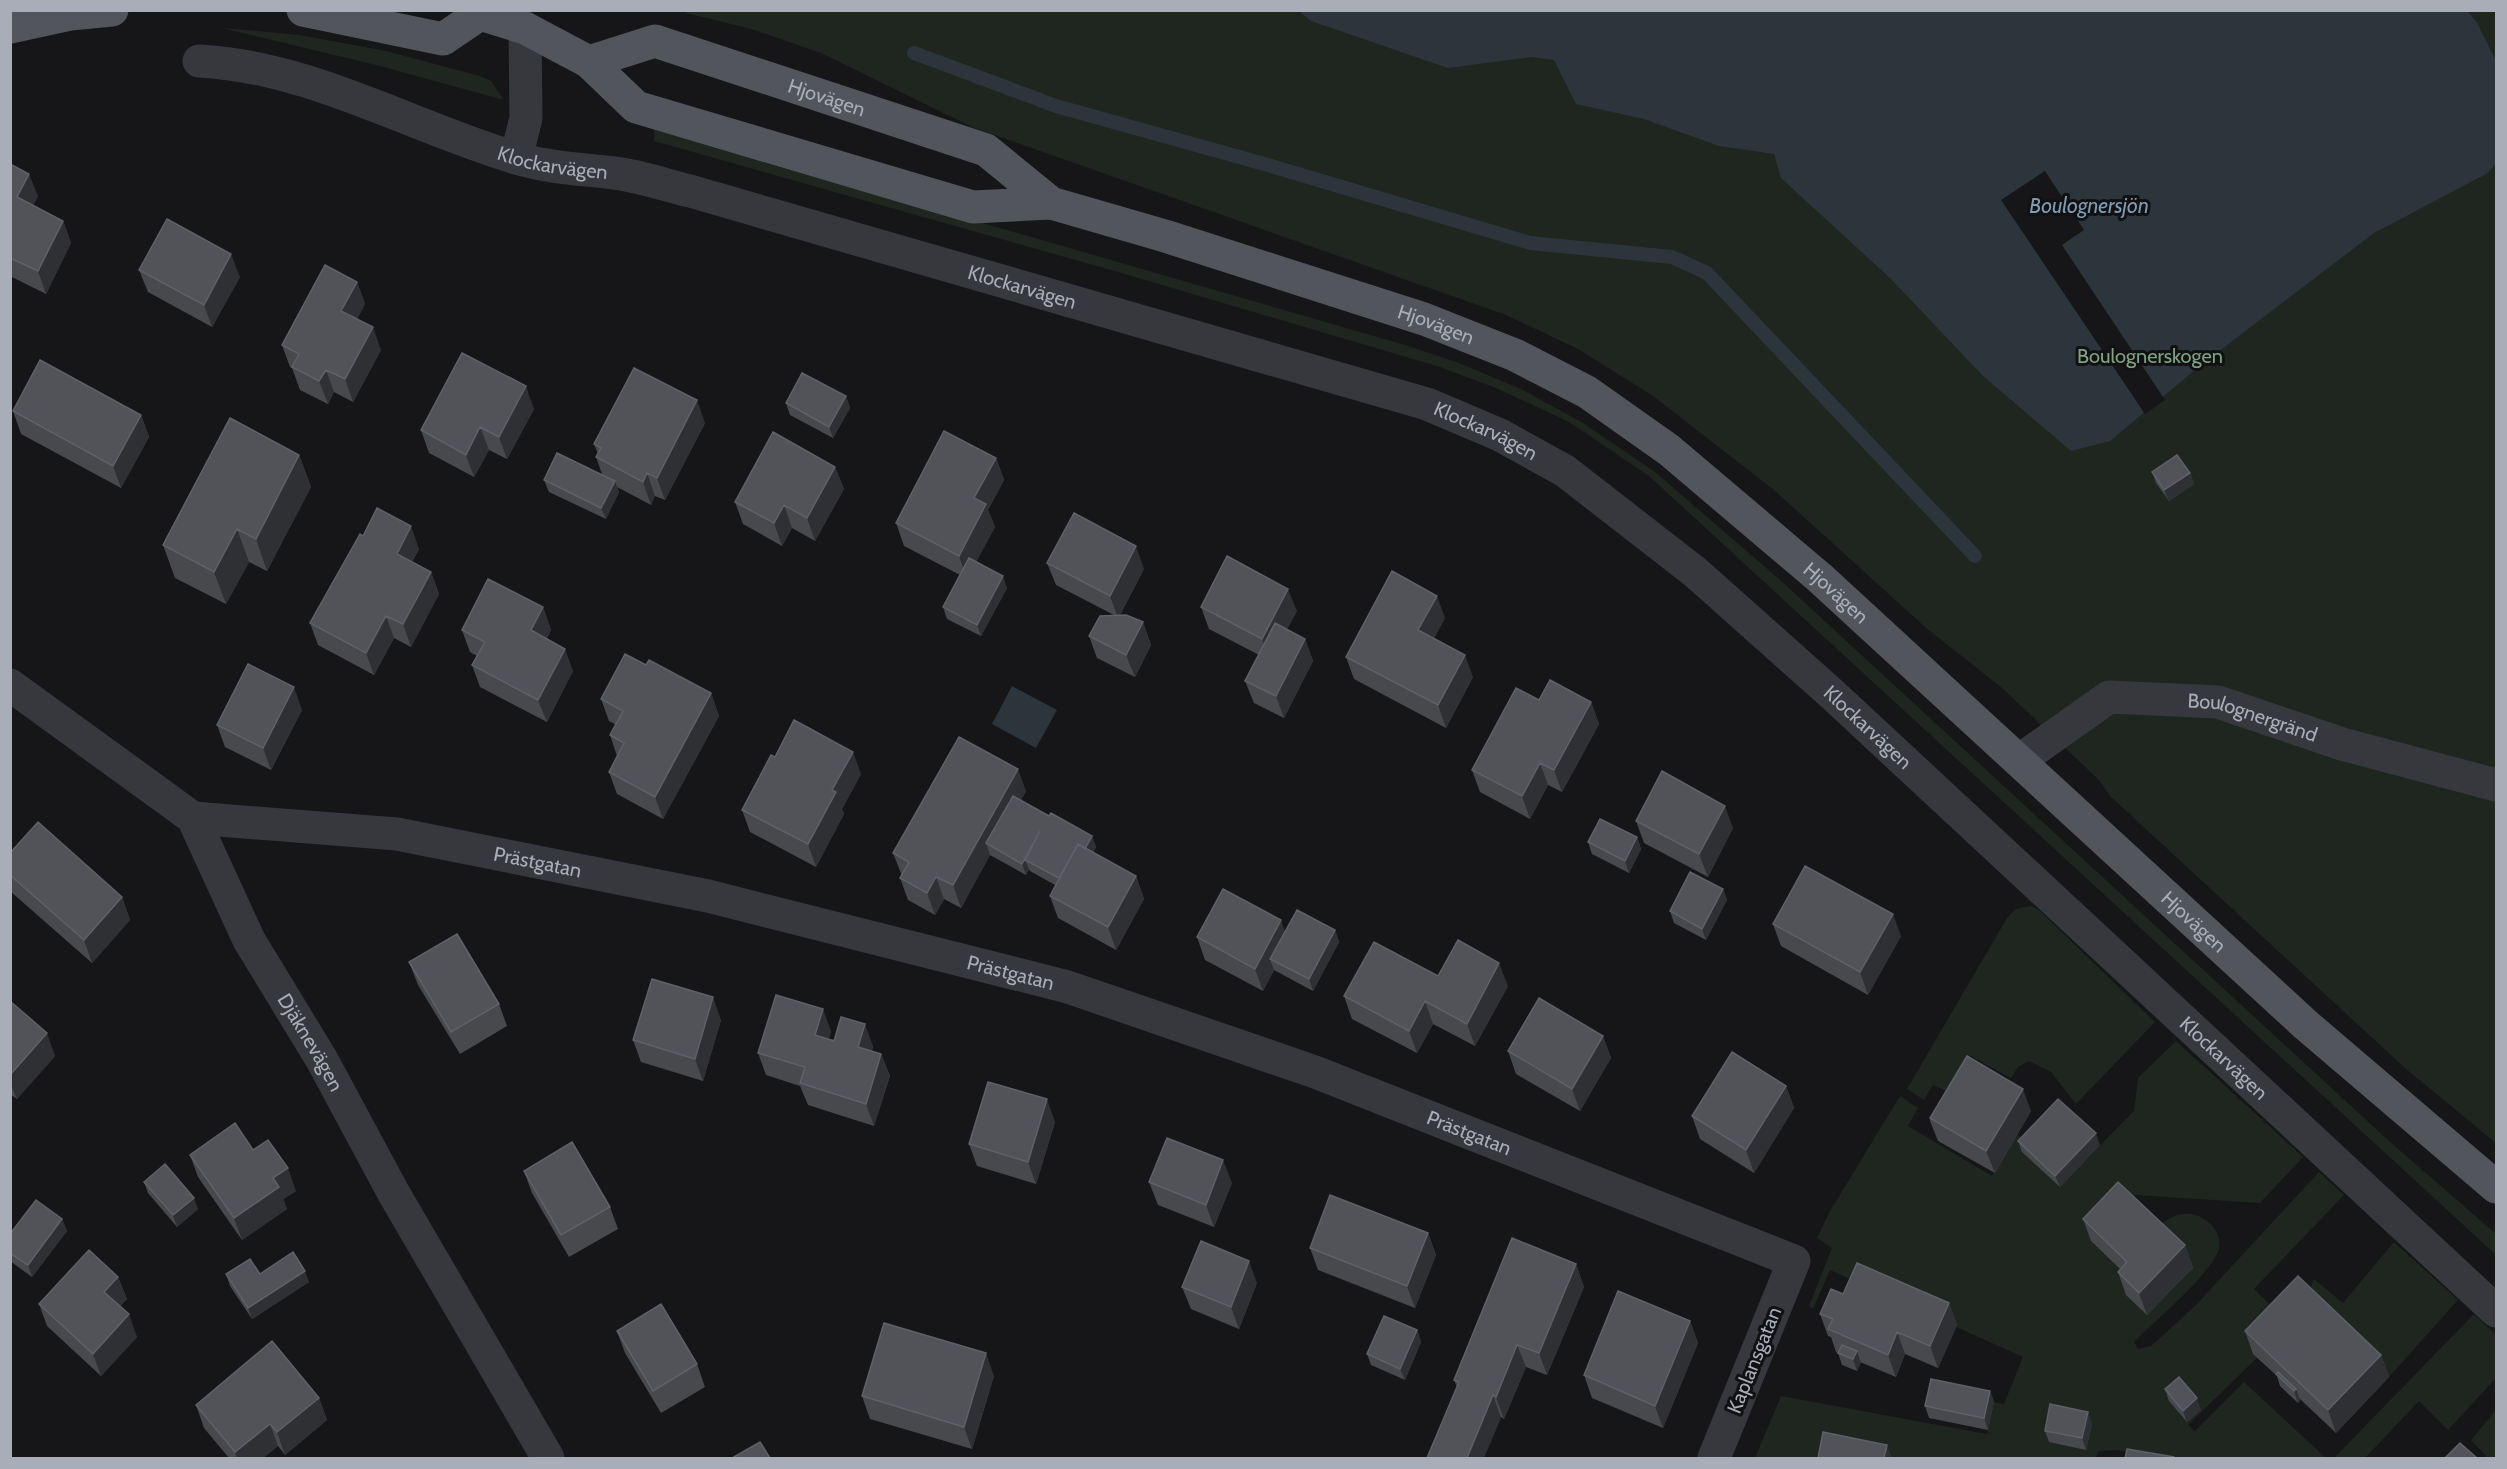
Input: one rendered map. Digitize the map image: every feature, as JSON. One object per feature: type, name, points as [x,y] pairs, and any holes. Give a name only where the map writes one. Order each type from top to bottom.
[{"type":"main road","points":[[10,27],[70,14],[112,10]]},
{"type":"main road","name":"Hjovägen","points":[[303,10],[443,39],[478,12],[525,19],[589,62],[636,108],[973,207],[1051,202],[1424,319],[1515,355],[1587,392],[1670,450],[1821,578],[2306,1025],[2496,1187]]},
{"type":"main road","name":"Hjovägen","points":[[589,62],[655,41],[986,150],[1051,202]]},
{"type":"street","points":[[516,158],[526,118],[525,19]]},
{"type":"street","name":"Klockarvägen","points":[[199,62],[229,63],[308,80],[516,158],[559,169],[616,173],[690,191],[1427,404],[1500,435],[1565,471],[1695,572],[1823,687],[2496,1311]]},
{"type":"street","name":"Djäknevägen","points":[[10,685],[193,818],[249,940],[322,1060],[393,1192],[548,1458]]},
{"type":"street","name":"Boulognergränd","points":[[2020,760],[2109,698],[2218,702],[2342,744],[2496,785]]},
{"type":"street","name":"Prästgatan","points":[[193,818],[397,834],[708,896],[1068,987],[1315,1072],[1794,1261]]},
{"type":"street","name":"Kaplansgatan","points":[[1714,1458],[1794,1261]]},
{"type":"green space","name":"Boulognerskogen","points":[[687,10],[2496,11],[2496,1143],[2406,1069],[2110,796],[2099,780],[2002,688],[1925,627],[1774,490],[1653,396],[1578,349],[1506,315],[972,127],[821,53],[755,30],[686,13]]},
{"type":"green space","points":[[222,28],[300,35],[386,51],[480,76],[491,81],[504,100],[380,66]]},
{"type":"green space","points":[[654,128],[1405,345],[1459,363],[1523,390],[1583,423],[1655,472],[1778,578],[2389,1141],[2496,1234],[2496,1255],[1649,476],[1569,422],[1496,388],[1440,367],[1125,274],[654,141]]},
{"type":"green space","points":[[2031,906],[2039,910],[2155,1022],[2076,1104],[2051,1072],[2029,1061],[2018,1067],[2011,1078],[1969,1055],[1948,1092],[1933,1085],[1924,1100],[1907,1089],[2007,918],[2016,909]]},
{"type":"green space","points":[[2176,1041],[2303,1157],[2260,1203],[2136,1195],[2091,1241],[2157,1305],[2193,1268],[2153,1230],[2175,1216],[2190,1214],[2204,1219],[2217,1234],[2219,1247],[2211,1264],[2202,1276],[2134,1342],[2138,1349],[2151,1346],[2195,1306],[2319,1172],[2344,1195],[2254,1289],[2286,1320],[2253,1353],[2257,1358],[2188,1425],[2195,1431],[2244,1382],[2326,1458],[2159,1458],[2116,1450],[2099,1451],[2095,1458],[1755,1458],[1781,1396],[1987,1434],[1994,1402],[2004,1404],[2023,1357],[1830,1270],[1813,1309],[1809,1306],[1832,1248],[1817,1238],[1830,1211],[1900,1096],[1918,1108],[1908,1126],[1992,1176],[2017,1135],[2031,1142],[2059,1187],[2134,1111],[2138,1078]]},
{"type":"green space","points":[[2394,1242],[2458,1300],[2389,1377],[2307,1298],[2314,1279],[2343,1303]]},
{"type":"green space","points":[[2474,1314],[2496,1335],[2496,1378],[2448,1430],[2419,1401],[2365,1458],[2334,1458]]},
{"type":"green space","points":[[2496,1410],[2496,1458],[2488,1458],[2471,1440]]},
{"type":"water","name":"Boulognersjön","points":[[1299,11],[2467,11],[2476,21],[2496,61],[2496,163],[2488,173],[2374,233],[2202,364],[2110,441],[2071,451],[1983,376],[1891,279],[1781,178],[1774,154],[1719,146],[1644,119],[1576,104],[1554,60],[1531,57],[1448,68],[1311,21]]},
{"type":"water","points":[[1012,686],[1057,710],[1036,748],[992,724]]},
{"type":"pier","points":[[2045,171],[2084,230],[2062,245],[2165,400],[2145,414],[2001,200]]},
{"type":"building","points":[[10,164],[29,174],[17,197],[63,221],[38,271],[10,258]]},
{"type":"building","points":[[167,219],[231,254],[204,305],[139,270]]},
{"type":"building","points":[[325,265],[357,282],[341,311],[373,327],[345,379],[326,370],[319,381],[292,367],[299,354],[282,345]]},
{"type":"building","points":[[462,353],[526,386],[499,437],[480,427],[466,455],[421,430]]},
{"type":"building","points":[[40,360],[141,415],[113,466],[13,411]]},
{"type":"building","points":[[634,368],[697,400],[657,478],[647,473],[643,482],[596,457],[601,448],[594,444]]},
{"type":"building","points":[[802,373],[846,396],[829,427],[786,403]]},
{"type":"building","points":[[230,418],[299,455],[256,539],[237,529],[214,572],[163,545]]},
{"type":"building","points":[[944,431],[996,458],[974,498],[986,504],[959,556],[896,523]]},
{"type":"building","points":[[773,432],[835,467],[807,518],[784,505],[774,523],[735,502]]},
{"type":"building","points":[[557,453],[615,481],[601,508],[544,480]]},
{"type":"building","points":[[2177,455],[2190,473],[2164,490],[2152,472]]},
{"type":"building","points":[[377,508],[411,526],[397,554],[431,572],[403,624],[386,616],[366,653],[310,623],[360,534],[363,536]]},
{"type":"building","points":[[1074,513],[1136,546],[1110,596],[1047,563]]},
{"type":"building","points":[[1227,556],[1288,589],[1262,639],[1201,607]]},
{"type":"building","points":[[969,558],[1003,576],[977,625],[943,607]]},
{"type":"building","points":[[1392,571],[1437,596],[1418,630],[1465,655],[1438,705],[1346,657]]},
{"type":"building","points":[[488,579],[543,607],[531,630],[565,649],[538,700],[472,665],[485,642],[462,630]]},
{"type":"building","points":[[1126,615],[1143,622],[1126,655],[1089,636],[1100,616]]},
{"type":"building","points":[[1275,623],[1305,639],[1276,696],[1245,681]]},
{"type":"building","points":[[625,654],[646,665],[649,660],[711,693],[655,797],[609,772],[624,743],[610,735],[623,711],[601,699]]},
{"type":"building","points":[[248,664],[294,687],[263,748],[217,725]]},
{"type":"building","points":[[1550,680],[1591,702],[1554,770],[1540,763],[1522,796],[1472,770],[1516,688],[1539,700]]},
{"type":"building","points":[[794,720],[853,752],[832,790],[836,792],[808,844],[742,810],[771,755],[775,757]]},
{"type":"building","points":[[959,737],[1018,769],[953,885],[936,877],[927,893],[900,878],[909,862],[893,853]]},
{"type":"building","points":[[1662,771],[1725,806],[1699,854],[1636,821]]},
{"type":"building","points":[[1013,796],[1049,816],[1051,813],[1092,836],[1085,849],[1078,844],[1059,878],[1025,860],[1040,831],[1022,864],[986,843]]},
{"type":"building","points":[[1600,819],[1637,837],[1625,861],[1588,842]]},
{"type":"building","points":[[38,822],[122,897],[84,940],[10,875],[10,853]]},
{"type":"building","points":[[1078,844],[1136,876],[1108,927],[1050,896]]},
{"type":"building","points":[[1805,866],[1893,914],[1860,972],[1773,924]]},
{"type":"building","points":[[1690,872],[1723,889],[1702,929],[1670,911]]},
{"type":"building","points":[[1223,889],[1281,920],[1255,969],[1197,937]]},
{"type":"building","points":[[1297,910],[1335,930],[1309,979],[1270,959]]},
{"type":"building","points":[[457,934],[499,1004],[451,1032],[409,962]]},
{"type":"building","points":[[1458,940],[1499,963],[1467,1024],[1425,1001],[1409,1031],[1344,996],[1374,942],[1438,976]]},
{"type":"building","points":[[652,979],[713,997],[695,1059],[633,1040]]},
{"type":"building","points":[[776,995],[823,1009],[815,1035],[834,1041],[841,1017],[865,1024],[858,1047],[881,1054],[866,1104],[800,1083],[805,1067],[758,1053]]},
{"type":"building","points":[[1539,998],[1603,1036],[1572,1089],[1508,1051]]},
{"type":"building","points":[[10,1001],[47,1033],[10,1075]]},
{"type":"building","points":[[1732,1052],[1786,1086],[1746,1150],[1692,1116]]},
{"type":"building","points":[[1967,1056],[2023,1089],[1986,1151],[1930,1118]]},
{"type":"building","points":[[988,1082],[1047,1099],[1028,1162],[969,1144]]},
{"type":"building","points":[[2058,1099],[2096,1133],[2055,1176],[2018,1141]]},
{"type":"building","points":[[235,1123],[253,1150],[268,1140],[288,1168],[273,1178],[279,1187],[234,1218],[190,1155]]},
{"type":"building","points":[[1167,1138],[1223,1160],[1206,1205],[1149,1182]]},
{"type":"building","points":[[572,1142],[610,1207],[561,1235],[524,1171]]},
{"type":"building","points":[[165,1164],[194,1198],[173,1215],[144,1182]]},
{"type":"building","points":[[2118,1182],[2185,1245],[2139,1293],[2118,1272],[2127,1262],[2083,1219]]},
{"type":"building","points":[[1330,1195],[1428,1233],[1407,1286],[1310,1248]]},
{"type":"building","points":[[36,1200],[62,1219],[28,1265],[10,1253],[10,1234]]},
{"type":"building","points":[[1512,1238],[1576,1264],[1539,1353],[1517,1345],[1496,1397],[1493,1395],[1467,1458],[1427,1458],[1459,1382],[1454,1380]]},
{"type":"building","points":[[1201,1241],[1249,1261],[1231,1307],[1182,1287]]},
{"type":"building","points":[[89,1250],[118,1277],[104,1292],[129,1314],[93,1354],[39,1304]]},
{"type":"building","points":[[293,1252],[305,1271],[248,1308],[226,1274],[250,1259],[260,1274]]},
{"type":"building","points":[[1857,1263],[1949,1303],[1930,1346],[1897,1332],[1888,1355],[1828,1329],[1833,1319],[1820,1314],[1831,1289],[1843,1294]]},
{"type":"building","points":[[2298,1276],[2381,1355],[2328,1410],[2245,1331]]},
{"type":"building","points":[[1618,1291],[1690,1321],[1655,1406],[1584,1375]]},
{"type":"building","points":[[661,1304],[697,1364],[653,1391],[617,1331]]},
{"type":"building","points":[[1384,1316],[1417,1330],[1400,1369],[1367,1354]]},
{"type":"building","points":[[884,1323],[986,1353],[964,1427],[862,1396]]},
{"type":"building","points":[[272,1341],[319,1398],[277,1432],[270,1424],[235,1452],[196,1405]]},
{"type":"building","points":[[1842,1345],[1857,1351],[1853,1359],[1838,1353]]},
{"type":"building","points":[[2278,1372],[2296,1389],[2294,1391],[2276,1374]]},
{"type":"building","points":[[2179,1377],[2197,1398],[2183,1411],[2165,1389]]},
{"type":"building","points":[[1931,1379],[1990,1391],[1984,1418],[1925,1406]]},
{"type":"building","points":[[2050,1404],[2088,1412],[2082,1438],[2045,1431]]},
{"type":"building","points":[[1823,1432],[1887,1445],[1884,1458],[1818,1458]]},
{"type":"building","points":[[760,1442],[770,1458],[732,1458]]},
{"type":"building","points":[[2460,1443],[2477,1458],[2445,1458]]},
{"type":"building","points":[[2127,1449],[2174,1457],[2174,1458],[2125,1458]]},
{"type":"waterway","points":[[914,53],[1056,106],[1268,165],[1530,243],[1672,257],[1707,273],[1975,556]]}]
